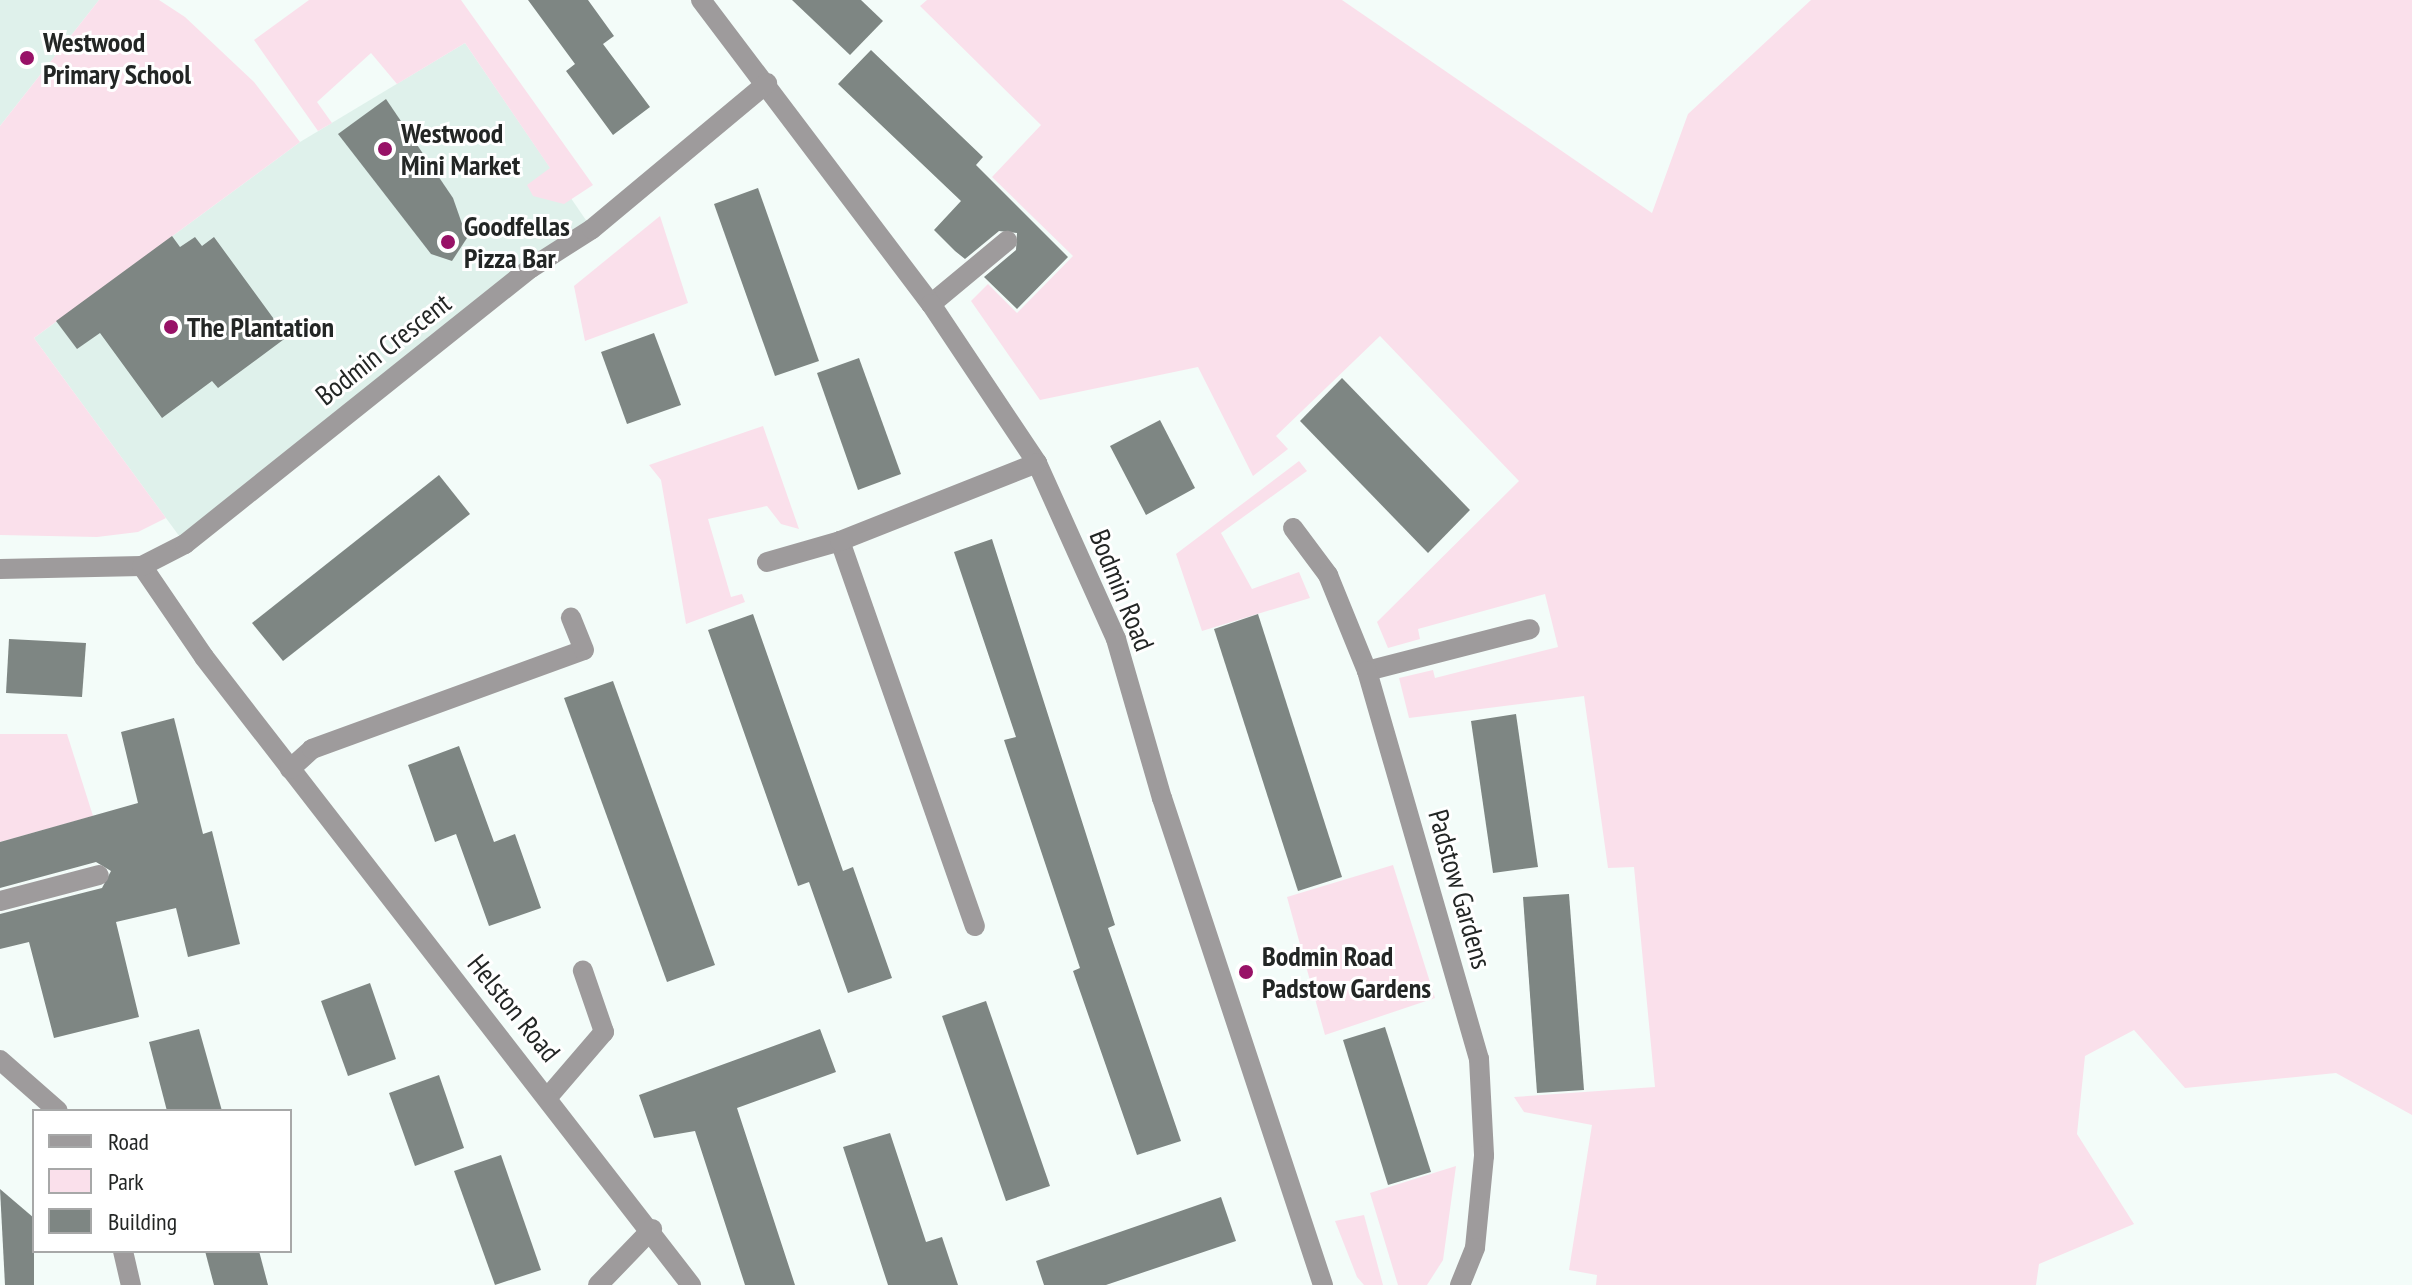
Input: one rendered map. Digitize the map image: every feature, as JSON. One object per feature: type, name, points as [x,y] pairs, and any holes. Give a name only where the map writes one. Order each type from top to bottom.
[{"type":"street","name":"Bodmin Road","points":[[701,0],[767,83],[931,304],[1037,463],[1116,639],[1162,798],[1323,1285]]},
{"type":"street","name":"Bodmin Crescent","points":[[0,569],[142,566],[185,544],[507,287],[592,229],[767,83]]},
{"type":"street","points":[[931,304],[1007,241]]},
{"type":"street","points":[[767,562],[840,541],[1037,463]]},
{"type":"street","name":"Padstow Gardens","points":[[1293,528],[1328,575],[1367,671],[1479,1059],[1484,1156],[1475,1248],[1460,1285]]},
{"type":"street","points":[[840,541],[975,926]]},
{"type":"street","name":"Helston Road","points":[[142,566],[290,769],[652,1229],[691,1285]]},
{"type":"street","points":[[290,769],[312,749],[584,650],[571,617]]},
{"type":"street","points":[[1367,671],[1530,629]]},
{"type":"street","points":[[0,901],[99,875]]},
{"type":"street","points":[[548,1097],[604,1032],[583,971]]},
{"type":"street","points":[[0,1060],[56,1109]]},
{"type":"street","points":[[598,1285],[652,1229]]},
{"type":"street","points":[[123,1253],[131,1285]]},
{"type":"shaded area","name":"Westwood Primary School","points":[[0,0],[99,0],[0,126]]},
{"type":"shaded area","points":[[465,43],[592,229],[185,544],[34,338],[300,142]]},
{"type":"green space","points":[[99,0],[159,0],[185,17],[254,82],[300,142],[34,338],[166,518],[138,532],[97,537],[0,535],[0,126]]},
{"type":"green space","points":[[309,0],[461,0],[593,185],[564,204],[533,196],[527,185],[550,168],[465,43],[397,84],[371,53],[317,102],[332,123],[318,131],[254,40]]},
{"type":"green space","points":[[927,0],[1342,0],[1652,213],[1688,114],[1811,0],[2412,0],[2412,1115],[2336,1073],[2185,1088],[2134,1030],[2085,1056],[2077,1134],[2134,1224],[2039,1264],[2036,1285],[1596,1285],[1597,1275],[1569,1270],[1592,1125],[1524,1112],[1514,1097],[1655,1087],[1634,867],[1608,868],[1584,696],[1409,718],[1399,678],[1433,670],[1435,678],[1558,647],[1545,594],[1418,629],[1420,639],[1388,648],[1377,622],[1519,481],[1380,336],[1276,436],[1288,449],[1253,476],[1198,367],[1040,400],[971,301],[988,284],[1017,313],[1073,256],[992,177],[1041,125],[920,6]]},
{"type":"green space","points":[[660,216],[688,303],[585,341],[574,286]]},
{"type":"green space","points":[[763,426],[799,529],[781,524],[767,506],[708,519],[731,597],[742,594],[745,602],[686,624],[661,480],[649,465]]},
{"type":"green space","points":[[1299,461],[1307,471],[1221,533],[1252,589],[1299,572],[1310,598],[1202,631],[1176,554]]},
{"type":"green space","points":[[0,734],[67,734],[93,816],[0,842]]},
{"type":"green space","points":[[1393,865],[1435,998],[1325,1035],[1287,897]]},
{"type":"green space","points":[[1456,1166],[1443,1260],[1427,1285],[1398,1285],[1370,1193]]},
{"type":"green space","points":[[1364,1215],[1383,1285],[1364,1285],[1357,1277],[1335,1221]]},
{"type":"building","points":[[528,0],[588,0],[614,36],[603,44],[650,107],[613,135],[566,71],[575,64]]},
{"type":"building","points":[[792,0],[861,0],[883,21],[850,55]]},
{"type":"building","points":[[871,50],[983,157],[976,165],[1068,257],[1017,309],[984,277],[1016,250],[1017,233],[999,231],[965,259],[955,251],[934,230],[961,201],[838,84]]},
{"type":"building","points":[[386,99],[453,198],[467,238],[452,261],[431,254],[338,134]]},
{"type":"building","points":[[758,188],[819,361],[775,376],[714,204]]},
{"type":"building","name":"The Plantation","points":[[172,236],[180,247],[195,237],[202,246],[214,237],[287,337],[218,388],[212,381],[162,418],[100,333],[77,349],[56,321]]},
{"type":"building","points":[[654,333],[681,405],[627,424],[601,352]]},
{"type":"building","points":[[859,358],[901,474],[858,490],[817,373]]},
{"type":"building","points":[[1342,378],[1470,510],[1428,553],[1300,421]]},
{"type":"building","points":[[1160,420],[1195,488],[1146,515],[1110,446]]},
{"type":"building","points":[[439,475],[470,514],[283,661],[252,623]]},
{"type":"building","points":[[992,539],[1115,925],[1108,928],[1181,1141],[1137,1155],[1073,971],[1080,968],[1004,740],[1016,737],[954,552]]},
{"type":"building","points":[[753,614],[843,871],[853,867],[892,978],[848,993],[809,882],[798,886],[708,630]]},
{"type":"building","points":[[1258,614],[1342,877],[1298,891],[1214,629]]},
{"type":"building","points":[[9,639],[86,643],[82,697],[6,693]]},
{"type":"building","points":[[613,681],[715,965],[667,982],[564,698]]},
{"type":"building","points":[[1516,714],[1538,867],[1493,873],[1471,721]]},
{"type":"building","points":[[174,718],[203,834],[212,831],[240,944],[188,957],[176,908],[116,922],[139,1017],[54,1038],[29,942],[0,949],[0,914],[102,888],[111,871],[96,862],[0,888],[0,842],[138,803],[121,732]]},
{"type":"building","points":[[459,746],[494,842],[515,834],[541,908],[489,926],[456,834],[435,842],[408,765]]},
{"type":"building","points":[[1569,894],[1584,1090],[1537,1093],[1523,897]]},
{"type":"building","points":[[370,983],[396,1059],[348,1076],[321,1001]]},
{"type":"building","points":[[986,1001],[1050,1186],[1006,1201],[942,1016]]},
{"type":"building","points":[[1385,1027],[1431,1172],[1388,1185],[1343,1040]]},
{"type":"building","points":[[199,1029],[221,1109],[166,1109],[149,1042]]},
{"type":"building","points":[[820,1029],[836,1072],[737,1108],[795,1285],[745,1285],[695,1131],[654,1138],[639,1095]]},
{"type":"building","points":[[439,1075],[464,1148],[415,1166],[389,1093]]},
{"type":"building","points":[[890,1133],[926,1242],[942,1237],[958,1285],[888,1285],[843,1147]]},
{"type":"building","points":[[501,1155],[541,1270],[495,1285],[454,1171]]},
{"type":"building","points":[[0,1189],[32,1216],[34,1253],[34,1285],[5,1285]]},
{"type":"building","points":[[1221,1197],[1236,1241],[1106,1285],[1044,1285],[1036,1261]]},
{"type":"building","points":[[206,1253],[260,1253],[268,1285],[214,1285]]},
{"type":"place","name":"Westwood Primary School","points":[[27,58]]},
{"type":"place","name":"Westwood Mini Market","points":[[385,149]]},
{"type":"place","name":"Goodfellas Pizza Bar","points":[[448,242]]},
{"type":"place","name":"The Plantation","points":[[171,327]]},
{"type":"place","name":"Bodmin Road Padstow Gardens","points":[[1246,972]]}]
